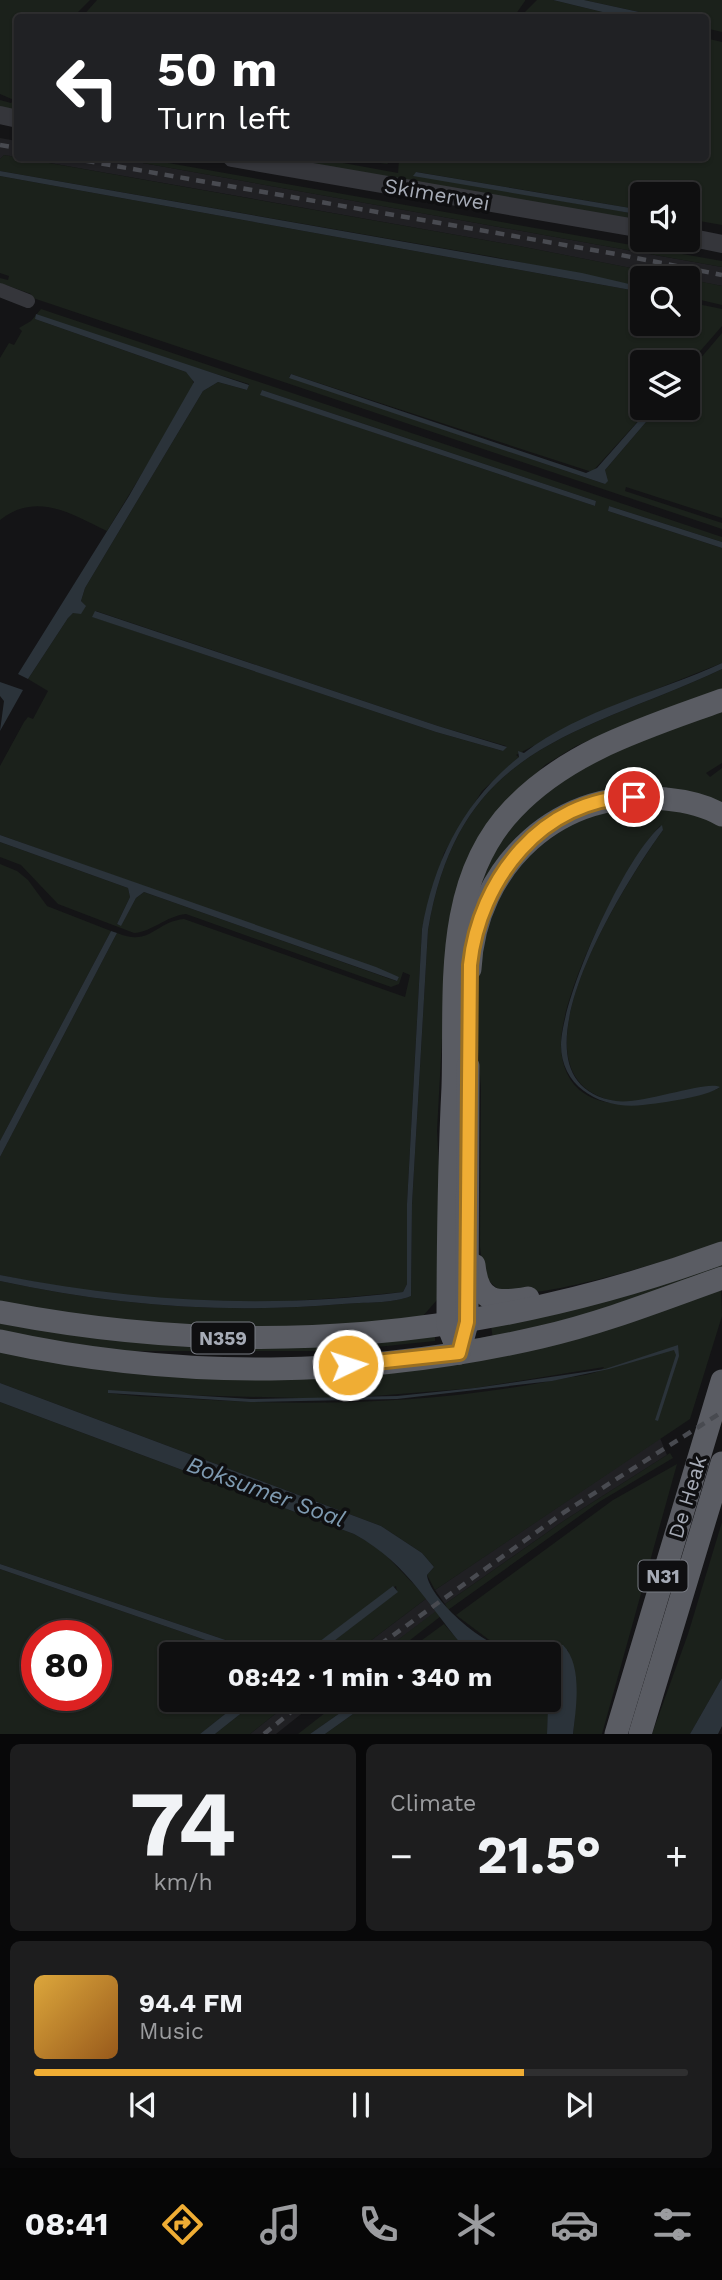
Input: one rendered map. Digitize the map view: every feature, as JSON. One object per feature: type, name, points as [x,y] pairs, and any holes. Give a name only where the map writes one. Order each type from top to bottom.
[{"type":"highway","points":[[459,1353],[450,1112],[457,940],[468,889],[481,858],[511,811],[551,775],[611,742],[722,700]]},
{"type":"highway","points":[[457,1324],[467,1237],[470,965],[472,942],[492,887],[505,866],[546,827],[594,803],[618,797],[651,797],[682,801],[722,815]]},
{"type":"highway","points":[[467,1237],[477,1283],[488,1297],[506,1301],[543,1296],[569,1301]]},
{"type":"highway","name":"N359","points":[[0,1312],[94,1328],[229,1338],[320,1337],[457,1324],[569,1301],[634,1284],[722,1253]]},
{"type":"highway","name":"N359","points":[[0,1342],[95,1358],[220,1367],[369,1364],[459,1353],[544,1337],[627,1312],[722,1278]]},
{"type":"highway","name":"De Heak","points":[[616,1734],[722,1381]]},
{"type":"highway","name":"De Heak","points":[[640,1734],[720,1474]]},
{"type":"street","name":"Skimerwei","points":[[249,161],[630,227]]},
{"type":"street","points":[[700,239],[722,244]]},
{"type":"street","points":[[0,290],[28,301]]},
{"type":"shaded area","points":[[0,0],[90,0],[76,14],[14,14],[14,100],[0,94]]},
{"type":"shaded area","points":[[97,0],[525,0],[516,14],[85,14]]},
{"type":"shaded area","points":[[537,0],[553,0],[611,14],[523,14]]},
{"type":"shaded area","points":[[584,0],[722,0],[722,32],[709,29],[709,14],[648,14]]},
{"type":"shaded area","points":[[709,39],[722,42],[722,225],[700,221],[700,182],[630,182],[630,208],[417,172],[414,175],[630,213],[630,220],[290,161],[332,161],[398,173],[399,161],[709,161]]},
{"type":"shaded area","points":[[0,100],[11,103],[14,100],[14,111],[0,108]]},
{"type":"shaded area","points":[[0,138],[14,140],[14,156],[4,155],[0,159]]},
{"type":"shaded area","points":[[4,155],[14,157],[14,161],[38,161],[519,246],[630,268],[630,285],[494,257],[0,171],[0,159]]},
{"type":"shaded area","points":[[38,161],[132,161],[722,267],[722,286],[700,282],[700,266],[630,268]]},
{"type":"shaded area","points":[[132,161],[157,161],[630,245],[630,250]]},
{"type":"shaded area","points":[[367,161],[390,161],[387,164]]},
{"type":"shaded area","points":[[0,176],[630,290],[630,336],[700,336],[700,304],[722,309],[722,326],[700,351],[630,350],[630,420],[639,420],[592,472],[291,374],[289,377],[605,484],[605,470],[648,420],[700,420],[700,359],[722,333],[722,518],[626,487],[625,491],[722,523],[722,529],[30,297],[31,294],[6,285],[0,286],[0,278],[8,280],[9,276],[0,273]]},
{"type":"shaded area","points":[[638,252],[671,252],[722,261],[722,267]]},
{"type":"shaded area","points":[[700,281],[722,286],[722,305],[700,300]]},
{"type":"shaded area","points":[[41,309],[722,537],[722,542],[609,506],[608,511],[722,548],[722,663],[594,714],[516,755],[519,757],[482,791],[444,853],[422,929],[407,1204],[407,1284],[403,1292],[294,1301],[183,1301],[110,1295],[0,1275],[0,1157],[117,933],[128,937],[145,936],[166,924],[184,919],[405,997],[410,975],[403,972],[399,984],[391,987],[186,914],[134,933],[58,904],[21,865],[0,857],[0,842],[128,888],[130,897],[117,924],[121,925],[136,898],[144,892],[396,981],[399,977],[0,835],[0,766],[24,722],[28,717],[33,719],[48,691],[28,679],[68,618],[73,613],[81,613],[85,606],[81,601],[85,588],[203,391],[218,382],[247,390],[249,384],[35,319],[186,372],[192,376],[194,388],[107,531],[67,512],[41,506],[14,511],[0,520],[0,358],[9,343],[14,345],[22,331],[19,328],[31,321]],"holes":[[[262,390],[596,501],[595,506],[261,395]],[[96,611],[438,726],[506,746],[503,751],[436,732],[93,617]]]},
{"type":"shaded area","points":[[722,669],[722,693],[620,727],[576,746],[545,765],[495,814],[470,852],[448,928],[437,1131],[440,1187],[437,1300],[422,1317],[316,1328],[129,1323],[0,1302],[0,1281],[85,1297],[213,1308],[386,1302],[411,1296],[412,1204],[428,930],[444,868],[467,820],[497,783],[533,755],[574,732]]},
{"type":"shaded area","points":[[722,705],[722,763],[706,773],[710,777],[722,768],[722,806],[677,792],[532,829],[464,972],[466,919],[504,830],[560,775]]},
{"type":"shaded area","points":[[665,804],[722,822],[722,1243],[576,1285],[545,1291],[503,1291],[487,1278],[480,1246],[481,1088],[474,999],[482,932],[519,861],[586,813]],"holes":[[[660,826],[663,830],[624,890],[582,975],[569,1018],[568,1055],[581,1084],[614,1101],[652,1101],[719,1088],[660,1102],[603,1102],[574,1085],[565,1069],[561,1048],[563,1026],[570,997],[596,932],[629,869]]]},
{"type":"shaded area","points":[[0,864],[17,871],[28,880],[47,906],[111,931],[0,1141]]},
{"type":"shaded area","points":[[722,1262],[722,1270],[631,1302],[493,1339],[491,1326]]},
{"type":"shaded area","points":[[721,1289],[722,1316],[690,1419],[435,1590],[427,1575],[434,1567],[422,1553],[381,1526],[0,1383],[0,1352],[290,1377]],"holes":[[[604,1367],[588,1374],[474,1393],[380,1401],[286,1403],[108,1393],[336,1399],[475,1388]]]},
{"type":"shaded area","points":[[0,1321],[435,1334],[435,1341],[338,1351],[106,1351],[0,1333]]},
{"type":"shaded area","points":[[0,1402],[354,1534],[379,1548],[427,1598],[369,1642],[332,1642],[397,1592],[396,1586],[319,1642],[231,1642],[0,1564]]},
{"type":"shaded area","points":[[660,1438],[667,1455],[565,1520],[445,1604],[435,1590]]},
{"type":"shaded area","points":[[670,1453],[673,1458],[599,1502],[448,1610],[445,1604],[565,1520]]},
{"type":"shaded area","points":[[677,1464],[602,1734],[573,1734],[575,1716],[568,1650],[561,1650],[561,1642],[492,1642],[456,1615],[613,1500]]},
{"type":"shaded area","points":[[722,1522],[722,1678],[690,1734],[652,1734],[688,1634]]},
{"type":"shaded area","points":[[0,1569],[211,1642],[159,1642],[159,1712],[228,1712],[200,1734],[0,1734]]},
{"type":"shaded area","points":[[427,1598],[437,1611],[395,1642],[369,1642]]},
{"type":"shaded area","points":[[436,1611],[441,1616],[407,1642],[395,1642]]},
{"type":"shaded area","points":[[444,1624],[460,1642],[419,1642]]},
{"type":"shaded area","points":[[243,1712],[278,1712],[250,1734],[215,1734]]},
{"type":"shaded area","points":[[278,1712],[304,1712],[276,1734],[250,1734]]},
{"type":"shaded area","points":[[326,1712],[341,1712],[310,1734],[298,1734]]},
{"type":"shaded area","points":[[356,1712],[548,1712],[547,1734],[325,1734]]},
{"type":"water","points":[[553,0],[584,0],[648,14],[611,14]]},
{"type":"water","points":[[0,171],[582,273],[630,284],[630,290],[0,176]]},
{"type":"water","points":[[416,172],[630,208],[630,213],[413,176]]},
{"type":"water","points":[[36,314],[249,385],[247,390],[218,382],[203,391],[85,588],[81,601],[86,606],[81,614],[73,613],[68,618],[28,679],[18,674],[129,496],[194,382],[186,372],[35,319]]},
{"type":"water","points":[[291,374],[586,473],[597,468],[639,420],[648,420],[605,470],[608,481],[605,484],[289,378]]},
{"type":"water","points":[[262,390],[596,501],[595,506],[260,395]]},
{"type":"water","points":[[609,506],[722,542],[722,548],[608,511]]},
{"type":"water","points":[[95,611],[507,747],[503,751],[436,732],[92,617]]},
{"type":"water","points":[[722,663],[722,669],[574,732],[533,755],[497,783],[467,820],[444,868],[428,930],[412,1204],[411,1296],[386,1302],[213,1308],[85,1297],[0,1281],[0,1275],[101,1291],[201,1300],[302,1300],[403,1292],[407,1284],[407,1204],[422,929],[434,880],[454,834],[482,793],[519,757],[518,751],[524,753],[546,738],[595,713]]},
{"type":"water","points":[[0,682],[23,690],[0,731],[4,701],[0,696]]},
{"type":"water","points":[[662,825],[663,830],[624,890],[581,976],[569,1020],[568,1057],[582,1086],[616,1101],[641,1100],[702,1087],[720,1087],[705,1094],[672,1101],[628,1106],[614,1104],[587,1093],[568,1074],[561,1045],[564,1023],[584,962],[614,895],[647,841]]},
{"type":"water","points":[[0,835],[399,977],[397,981],[144,892],[136,898],[121,926],[117,924],[130,897],[128,888],[0,842]]},
{"type":"water","points":[[111,931],[117,933],[0,1157],[0,1141]]},
{"type":"water","points":[[678,1345],[679,1356],[658,1421],[655,1420],[676,1355],[674,1350],[609,1369],[552,1381],[397,1399],[250,1402],[108,1393],[108,1390],[251,1399],[397,1396],[475,1388],[605,1369]]},
{"type":"water","name":"Boksumer Soal","points":[[0,1383],[381,1526],[422,1553],[434,1567],[427,1575],[437,1595],[458,1619],[491,1642],[459,1642],[405,1574],[374,1546],[354,1534],[0,1402]]},
{"type":"water","points":[[0,1564],[231,1642],[211,1642],[0,1569]]},
{"type":"water","points":[[393,1586],[398,1592],[333,1642],[319,1642]]},
{"type":"water","points":[[563,1645],[576,1675],[573,1734],[547,1734],[548,1712],[561,1712]]},
{"type":"water","points":[[722,1678],[722,1726],[718,1734],[690,1734]]},
{"type":"water","points":[[228,1712],[243,1712],[215,1734],[200,1734]]},
{"type":"water","points":[[341,1712],[356,1712],[325,1734],[310,1734]]},
{"type":"railway","points":[[0,145],[14,147]]},
{"type":"railway","points":[[87,161],[722,275]]},
{"type":"railway","points":[[384,1642],[563,1513],[722,1412]]},
{"type":"railway","points":[[264,1734],[291,1712]]},
{"type":"route","points":[[348,1365],[459,1353],[467,1322],[470,965],[472,942],[480,915],[505,866],[525,844],[546,827],[594,803],[618,797],[634,797]]}]
